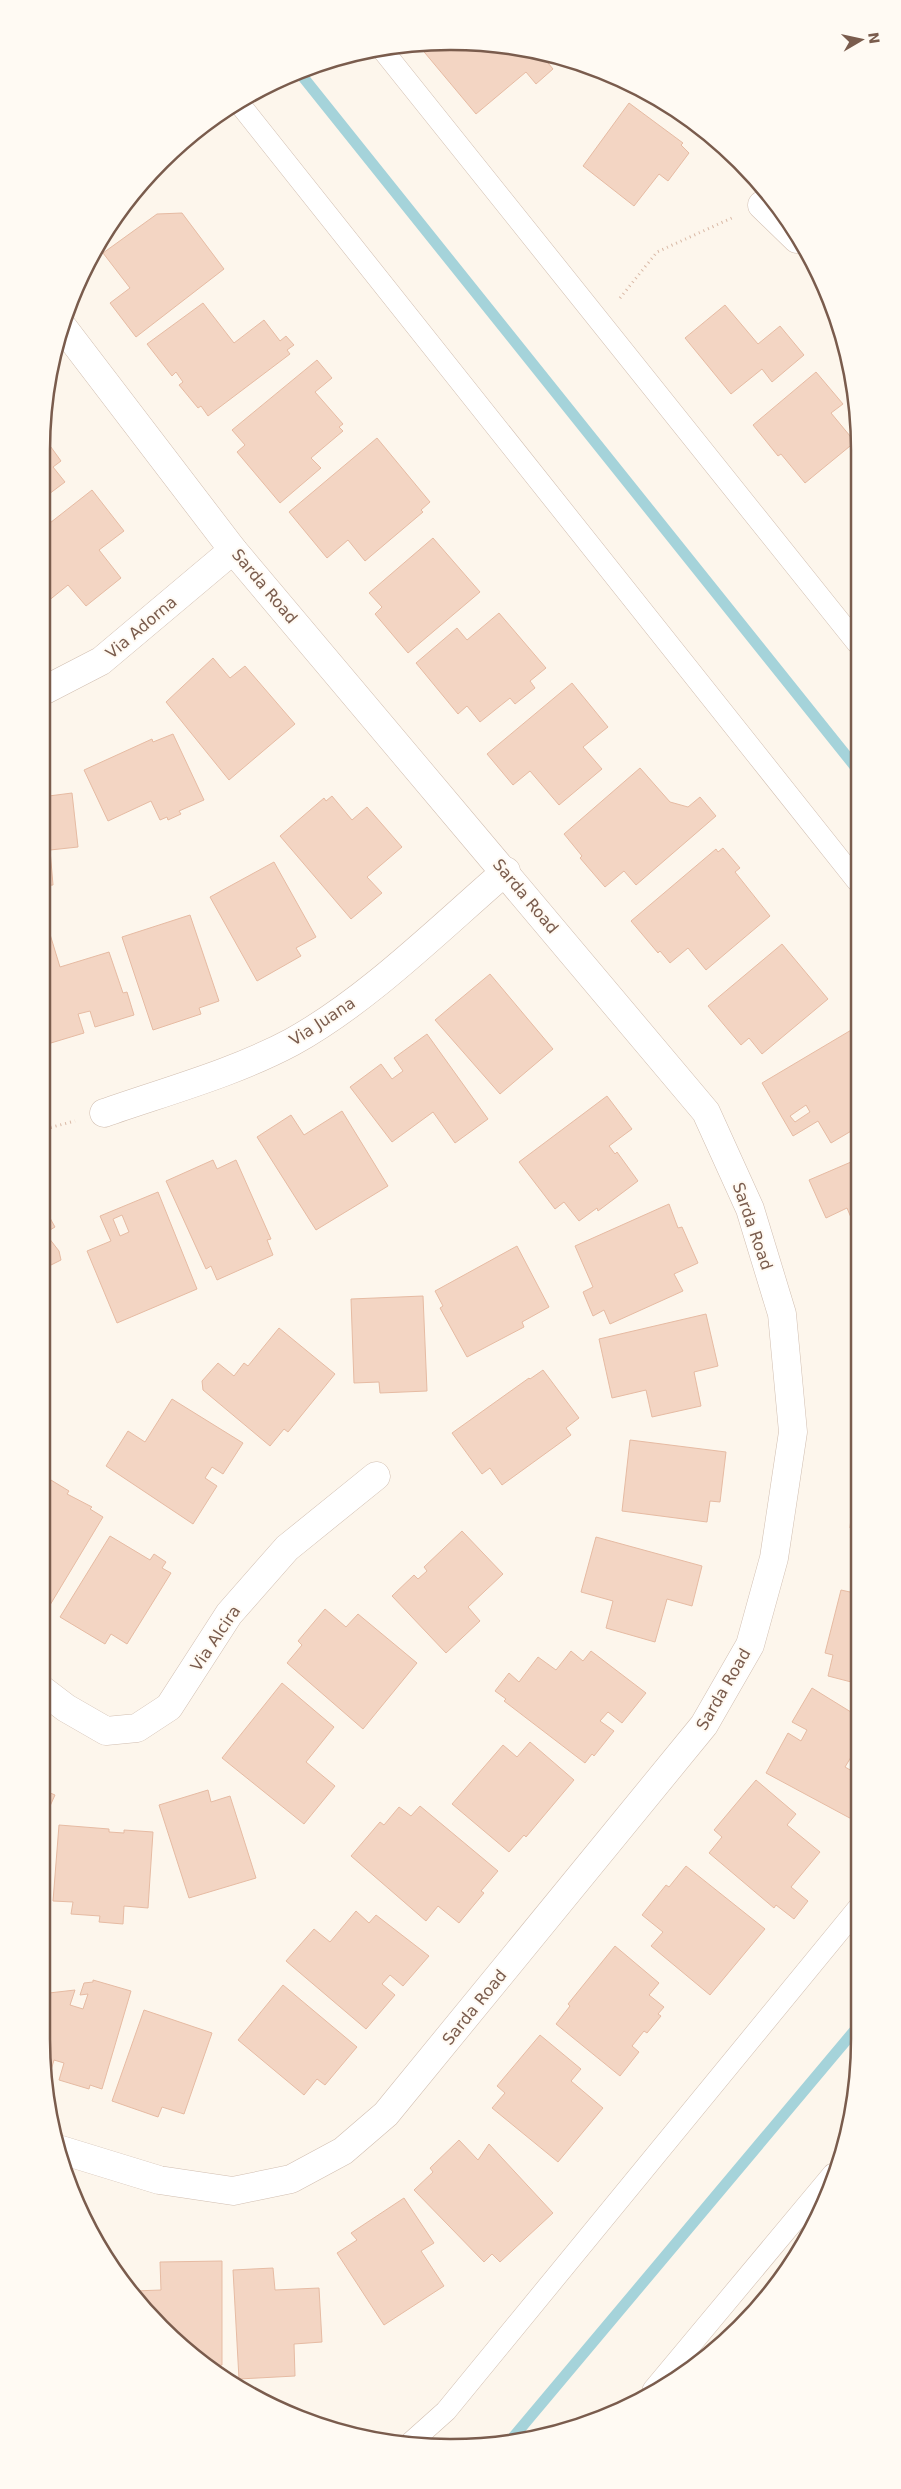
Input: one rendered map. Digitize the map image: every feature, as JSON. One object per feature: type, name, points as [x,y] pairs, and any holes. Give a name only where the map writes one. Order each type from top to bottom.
[{"type":"street","points":[[762,205],[779,222]]},
{"type":"street","name":"Sarda Road","points":[[67,2152],[159,2180],[233,2191],[290,2179],[343,2152],[386,2114],[704,1725],[750,1645],[774,1558],[793,1432],[782,1314],[750,1209],[706,1112],[506,871],[233,550],[68,334]]},
{"type":"street","name":"Via Adorna","points":[[50,687],[101,661],[233,550]]},
{"type":"street","name":"Via Juana","points":[[104,1113],[234,1068],[292,1042],[350,1005],[506,871]]},
{"type":"street","name":"Via Alcira","points":[[50,1696],[66,1708],[106,1731],[137,1728],[169,1707],[229,1614],[287,1548],[376,1476]]},
{"type":"lane","points":[[387,55],[851,636]]},
{"type":"lane","points":[[243,108],[851,873]]},
{"type":"lane","points":[[416,2437],[446,2411],[851,1919]]},
{"type":"lane","points":[[663,2378],[824,2184]]},
{"type":"path","points":[[620,299],[657,252],[762,205]]},
{"type":"building","points":[[450,50],[503,53],[548,62],[553,69],[536,84],[526,72],[476,114],[423,51]]},
{"type":"building","points":[[629,103],[683,143],[681,145],[689,153],[668,181],[659,174],[634,206],[583,166]]},
{"type":"building","points":[[182,213],[224,269],[136,337],[110,303],[130,288],[103,253],[157,214]]},
{"type":"building","points":[[203,303],[234,343],[264,320],[280,341],[286,336],[294,345],[287,350],[290,354],[208,416],[201,406],[198,408],[179,385],[183,382],[176,372],[172,376],[147,344]]},
{"type":"building","points":[[725,305],[758,344],[780,326],[804,355],[772,382],[762,369],[731,394],[685,338]]},
{"type":"building","points":[[317,360],[332,378],[315,392],[343,424],[339,427],[343,431],[311,458],[321,468],[280,503],[237,452],[245,445],[232,430]]},
{"type":"building","points":[[816,372],[843,404],[831,413],[850,437],[851,445],[805,483],[781,454],[778,456],[753,425]]},
{"type":"building","points":[[377,438],[430,502],[421,510],[423,512],[365,561],[348,540],[327,558],[289,512]]},
{"type":"building","points":[[50,446],[61,461],[53,467],[65,482],[50,493]]},
{"type":"building","points":[[92,490],[124,531],[99,550],[121,578],[86,606],[68,585],[50,600],[50,523]]},
{"type":"building","points":[[433,538],[480,592],[408,653],[375,614],[382,607],[369,593]]},
{"type":"building","points":[[499,613],[546,668],[530,681],[535,688],[515,704],[510,698],[480,722],[467,706],[458,714],[416,663],[457,628],[467,640]]},
{"type":"building","points":[[213,658],[230,678],[245,666],[295,724],[229,780],[166,702]]},
{"type":"building","points":[[572,683],[608,727],[583,747],[602,769],[559,805],[530,771],[513,785],[487,754]]},
{"type":"building","points":[[173,734],[204,800],[179,811],[181,814],[168,820],[167,817],[160,820],[151,801],[108,821],[84,770],[152,739],[153,742]]},
{"type":"building","points":[[640,768],[670,802],[688,807],[700,797],[716,816],[636,885],[624,871],[605,887],[580,858],[582,856],[564,834]]},
{"type":"building","points":[[72,793],[78,847],[50,850],[50,796]]},
{"type":"building","points":[[332,796],[352,820],[367,807],[402,847],[367,877],[382,893],[351,919],[280,836],[324,798],[326,801]]},
{"type":"building","points":[[723,848],[740,868],[735,872],[770,916],[706,970],[688,948],[670,963],[660,951],[658,953],[631,921],[716,849],[718,852]]},
{"type":"building","points":[[50,850],[53,885],[50,885]]},
{"type":"building","points":[[274,862],[316,937],[296,948],[301,956],[257,981],[210,897]]},
{"type":"building","points":[[190,915],[219,1001],[199,1008],[201,1014],[153,1030],[122,937]]},
{"type":"building","points":[[50,934],[60,967],[109,952],[123,993],[127,992],[134,1015],[95,1027],[90,1011],[78,1014],[84,1033],[50,1043]]},
{"type":"building","points":[[782,944],[828,999],[762,1054],[749,1038],[741,1045],[708,1006]]},
{"type":"building","points":[[490,974],[553,1049],[500,1094],[435,1020]]},
{"type":"building","points":[[851,1030],[851,1131],[831,1143],[818,1121],[793,1136],[762,1083]],"holes":[[[806,1105],[810,1112],[795,1122],[790,1116]]]},
{"type":"building","points":[[427,1034],[488,1119],[455,1143],[433,1112],[392,1142],[350,1087],[381,1064],[392,1079],[403,1071],[394,1058]]},
{"type":"building","points":[[607,1096],[632,1129],[609,1146],[615,1154],[617,1152],[638,1181],[598,1211],[597,1208],[579,1221],[564,1202],[555,1209],[519,1162]]},
{"type":"building","points":[[342,1111],[388,1186],[316,1230],[257,1137],[291,1115],[304,1135]]},
{"type":"building","points":[[213,1160],[217,1169],[236,1160],[271,1239],[267,1240],[273,1255],[217,1280],[211,1266],[206,1269],[166,1181]]},
{"type":"building","points":[[851,1162],[851,1217],[847,1208],[826,1218],[809,1180]]},
{"type":"building","points":[[158,1192],[197,1289],[117,1323],[87,1251],[111,1241],[100,1216]],"holes":[[[122,1215],[129,1232],[120,1236],[113,1219]]]},
{"type":"building","points":[[669,1204],[678,1228],[682,1227],[698,1263],[674,1274],[683,1291],[610,1324],[604,1310],[593,1316],[583,1292],[593,1287],[575,1246]]},
{"type":"building","points":[[50,1218],[55,1227],[50,1230]]},
{"type":"building","points":[[50,1239],[59,1251],[61,1260],[50,1266]]},
{"type":"building","points":[[517,1246],[549,1307],[522,1322],[524,1327],[467,1357],[440,1308],[443,1306],[435,1291]]},
{"type":"building","points":[[423,1296],[427,1391],[380,1393],[379,1382],[354,1383],[351,1299]]},
{"type":"building","points":[[706,1314],[718,1366],[694,1372],[701,1406],[652,1417],[646,1390],[612,1398],[599,1339]]},
{"type":"building","points":[[279,1328],[335,1374],[288,1432],[284,1429],[270,1446],[203,1390],[202,1381],[218,1363],[234,1376],[244,1363],[248,1366]]},
{"type":"building","points":[[543,1370],[579,1418],[566,1428],[571,1435],[502,1485],[490,1468],[482,1474],[452,1433]]},
{"type":"building","points":[[172,1399],[243,1443],[223,1474],[212,1467],[205,1478],[217,1486],[193,1524],[106,1466],[128,1431],[145,1442]]},
{"type":"building","points":[[630,1440],[726,1452],[720,1502],[710,1501],[707,1522],[622,1511]]},
{"type":"building","points":[[50,1479],[69,1491],[67,1494],[92,1507],[90,1509],[103,1517],[50,1605]]},
{"type":"building","points":[[462,1531],[503,1574],[468,1607],[480,1621],[446,1653],[392,1596],[414,1575],[418,1579],[427,1571],[424,1567]]},
{"type":"building","points":[[110,1536],[150,1560],[154,1554],[166,1562],[162,1568],[171,1573],[127,1644],[111,1634],[105,1644],[60,1617]]},
{"type":"building","points":[[596,1537],[702,1566],[692,1606],[667,1599],[655,1642],[606,1628],[613,1601],[581,1592]]},
{"type":"building","points":[[841,1590],[851,1592],[851,1682],[828,1676],[833,1655],[825,1653]]},
{"type":"building","points":[[325,1609],[346,1627],[358,1614],[417,1663],[363,1729],[287,1663],[302,1645],[298,1641]]},
{"type":"building","points":[[571,1651],[583,1661],[591,1651],[646,1693],[622,1723],[608,1712],[600,1721],[614,1731],[594,1756],[592,1754],[585,1763],[504,1701],[506,1699],[495,1691],[509,1673],[519,1682],[538,1657],[556,1670]]},
{"type":"building","points":[[282,1683],[334,1727],[306,1762],[335,1786],[304,1824],[222,1758]]},
{"type":"building","points":[[812,1688],[851,1712],[851,1757],[845,1767],[851,1770],[851,1819],[766,1773],[788,1733],[801,1741],[807,1730],[792,1722]]},
{"type":"building","points":[[530,1742],[574,1780],[526,1837],[524,1835],[509,1852],[452,1804],[503,1745],[517,1757]]},
{"type":"building","points":[[756,1780],[796,1814],[787,1825],[820,1852],[791,1887],[808,1901],[794,1919],[776,1905],[774,1908],[709,1853],[722,1837],[714,1830]]},
{"type":"building","points":[[208,1790],[211,1802],[230,1796],[256,1878],[189,1898],[159,1805]]},
{"type":"building","points":[[50,1793],[55,1795],[50,1806]]},
{"type":"building","points":[[420,1806],[498,1871],[481,1891],[484,1893],[459,1923],[438,1906],[426,1921],[351,1856],[380,1822],[384,1825],[399,1807],[411,1816]]},
{"type":"building","points":[[59,1825],[109,1829],[109,1832],[124,1833],[124,1830],[153,1832],[148,1908],[124,1906],[123,1924],[99,1922],[100,1916],[71,1914],[73,1902],[53,1901]]},
{"type":"building","points":[[686,1866],[765,1929],[710,1995],[651,1946],[663,1932],[642,1915],[666,1885],[669,1887]]},
{"type":"building","points":[[356,1911],[369,1923],[376,1915],[429,1956],[403,1986],[390,1975],[382,1984],[395,1995],[366,2029],[286,1961],[314,1929],[330,1942]]},
{"type":"building","points":[[615,1946],[659,1983],[649,1995],[664,2007],[658,2014],[661,2016],[647,2033],[644,2031],[632,2046],[639,2052],[620,2076],[556,2024],[570,2006],[568,2004]]},
{"type":"building","points":[[93,1980],[131,1991],[102,2089],[90,2085],[89,2089],[59,2080],[64,2063],[54,2060],[51,2069],[50,1993],[75,1990],[70,2005],[83,2009],[88,1994],[80,1995],[84,1983],[93,1982]]},
{"type":"building","points":[[283,1985],[357,2047],[325,2085],[317,2079],[304,2095],[238,2040]]},
{"type":"building","points":[[144,2010],[212,2033],[184,2114],[162,2107],[158,2117],[112,2101]]},
{"type":"building","points":[[540,2035],[581,2069],[571,2081],[603,2108],[558,2162],[492,2108],[505,2093],[497,2086]]},
{"type":"building","points":[[459,2140],[478,2160],[489,2144],[553,2213],[500,2262],[492,2254],[484,2262],[414,2190],[433,2172],[430,2168]]},
{"type":"building","points":[[404,2198],[434,2243],[421,2251],[444,2286],[384,2325],[337,2253],[357,2240],[351,2233]]},
{"type":"building","points":[[222,2261],[222,2365],[219,2365],[186,2340],[149,2303],[140,2291],[161,2290],[160,2262]]},
{"type":"building","points":[[273,2268],[275,2290],[319,2288],[322,2342],[294,2344],[295,2376],[239,2378],[233,2270]]},
{"type":"waterway","points":[[304,78],[851,762]]},
{"type":"waterway","points":[[516,2433],[851,2035]]}]
